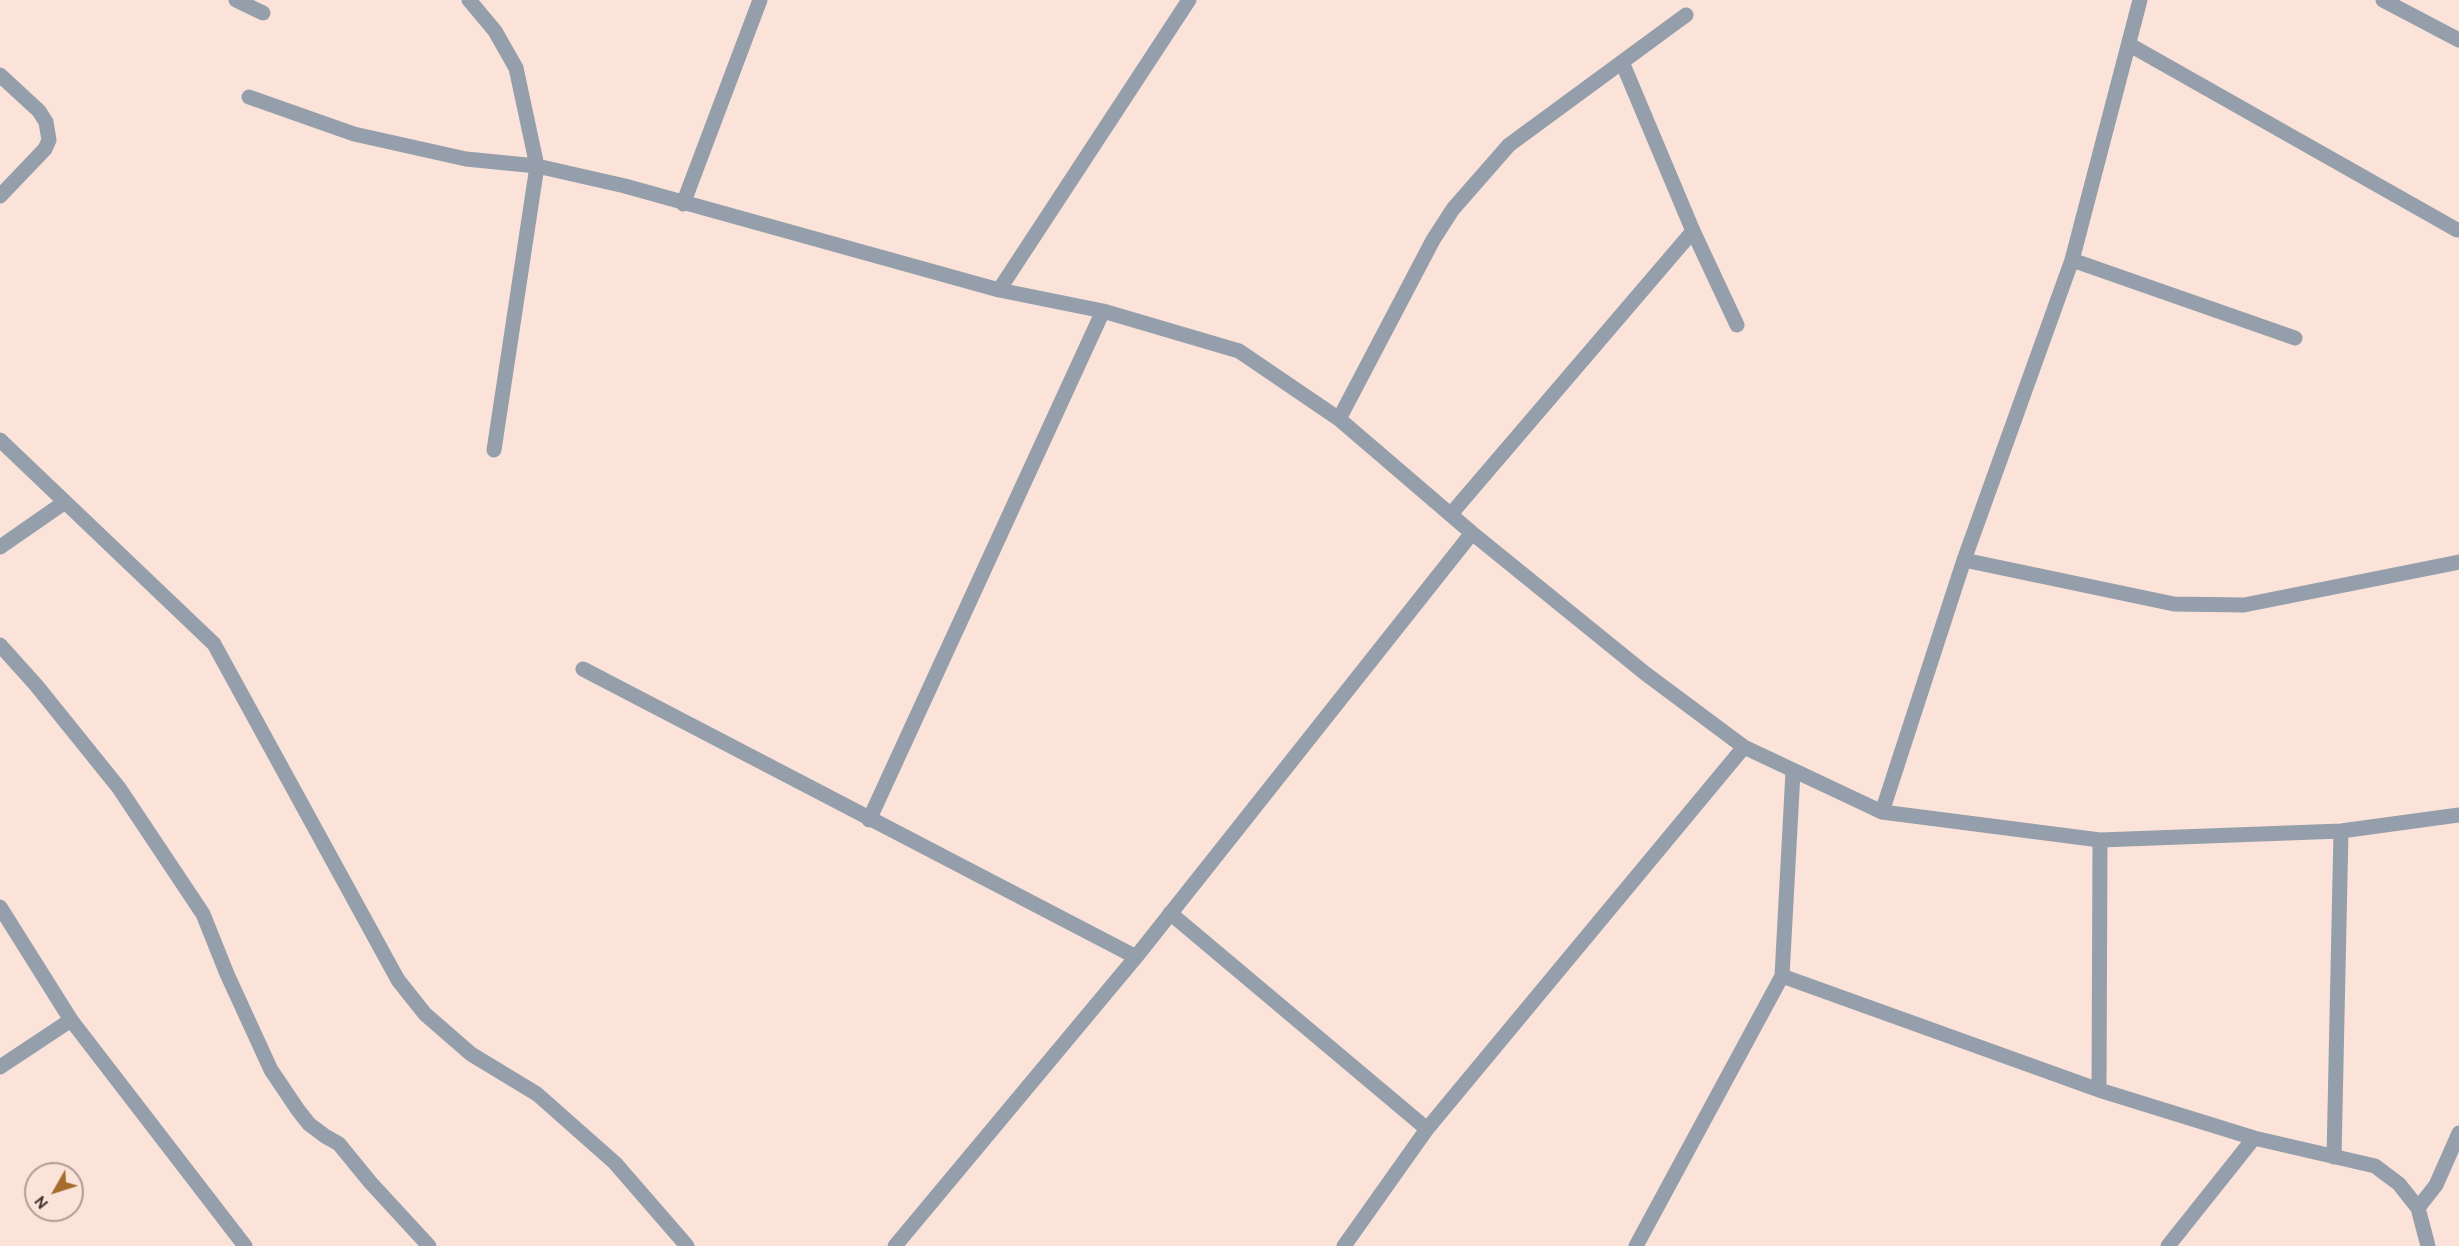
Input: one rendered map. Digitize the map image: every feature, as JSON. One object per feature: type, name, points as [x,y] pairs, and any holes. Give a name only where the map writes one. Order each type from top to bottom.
[{"type":"street","points":[[236,0],[263,13]]},
{"type":"street","points":[[469,0],[495,31],[516,68],[537,166],[494,450]]},
{"type":"street","points":[[683,204],[760,0]]},
{"type":"street","points":[[999,290],[1189,0]]},
{"type":"street","points":[[1882,812],[1964,560],[2072,260],[2140,0]]},
{"type":"street","points":[[2383,0],[2459,40]]},
{"type":"street","points":[[1339,419],[1433,240],[1453,209],[1509,145],[1686,15]]},
{"type":"street","points":[[2130,45],[2457,230]]},
{"type":"street","points":[[1622,62],[1693,231],[1737,325]]},
{"type":"street","points":[[0,75],[39,111],[46,122],[49,140],[45,149],[0,196]]},
{"type":"street","points":[[249,97],[354,134],[466,159],[537,166],[625,186],[683,204],[999,290],[1103,311],[1239,351],[1339,419],[1472,533],[1646,674],[1744,747],[1882,812],[2100,840],[2342,831],[2459,815]]},
{"type":"street","points":[[1450,514],[1693,231]]},
{"type":"street","points":[[2072,260],[2295,338]]},
{"type":"street","points":[[869,820],[1103,311]]},
{"type":"street","points":[[0,440],[214,644],[398,980],[425,1014],[471,1054],[537,1094],[615,1163],[687,1246]]},
{"type":"street","points":[[0,547],[65,502]]},
{"type":"street","points":[[895,1246],[1136,957],[1472,533]]},
{"type":"street","points":[[1964,560],[2174,604],[2244,605],[2459,562]]},
{"type":"street","points":[[0,645],[36,685],[119,788],[197,904],[271,1070],[298,1110],[309,1124],[339,1143],[370,1182],[429,1246]]},
{"type":"street","points":[[583,669],[869,820],[1136,957]]},
{"type":"street","points":[[1344,1246],[1427,1129],[1744,747]]},
{"type":"street","points":[[1636,1246],[1782,976],[1793,772]]},
{"type":"street","points":[[2334,1157],[2342,831]]},
{"type":"street","points":[[2099,1090],[2100,840]]},
{"type":"street","points":[[0,906],[71,1020],[245,1246]]},
{"type":"street","points":[[1170,913],[1427,1129]]},
{"type":"street","points":[[1782,976],[2099,1090],[2254,1138],[2375,1166],[2399,1184],[2418,1208],[2428,1246]]},
{"type":"street","points":[[0,1067],[71,1020]]},
{"type":"street","points":[[2418,1208],[2436,1185],[2459,1133]]},
{"type":"street","points":[[2168,1246],[2254,1138]]}]
